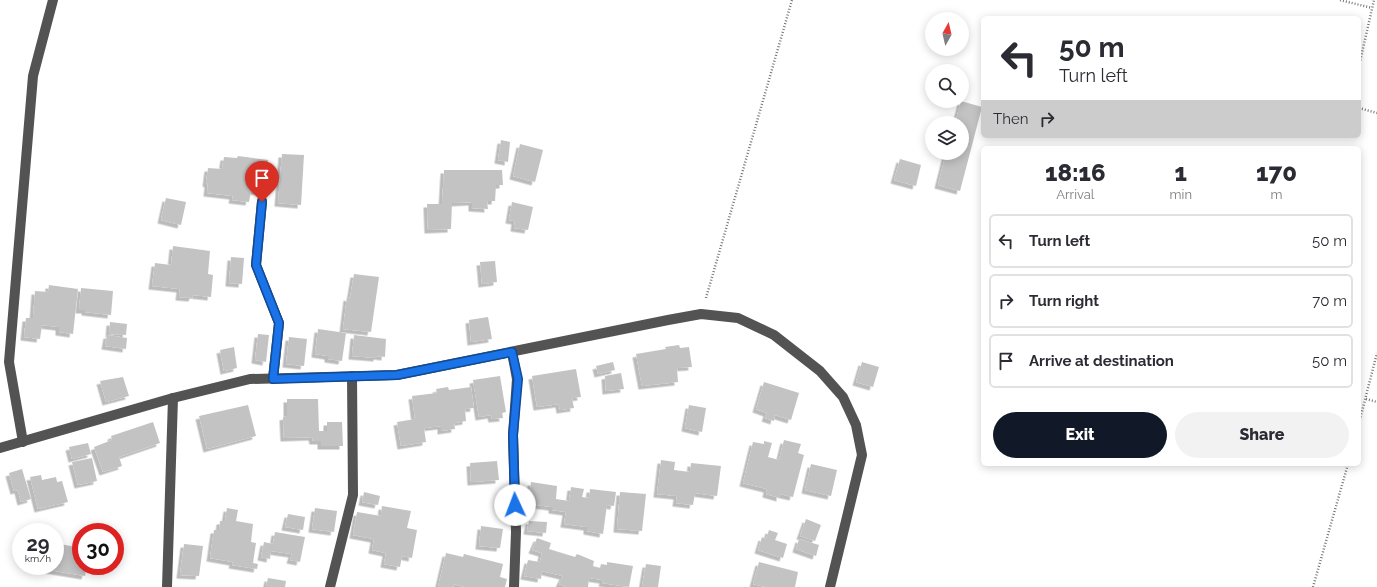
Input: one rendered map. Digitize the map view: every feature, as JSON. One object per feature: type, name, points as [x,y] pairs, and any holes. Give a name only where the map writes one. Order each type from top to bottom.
[{"type":"street","points":[[23,442],[9,362],[33,76],[53,0]]},
{"type":"street","points":[[262,202],[256,265],[279,323],[273,379]]},
{"type":"street","points":[[0,448],[173,398],[250,379],[397,375],[701,314],[738,318],[774,336],[820,371],[843,397],[856,425],[862,455],[830,587]]},
{"type":"street","points":[[512,352],[518,379],[513,435],[516,532],[514,587]]},
{"type":"street","points":[[330,587],[353,495],[352,376]]},
{"type":"street","points":[[167,587],[173,398]]},
{"type":"path","points":[[701,314],[792,0]]},
{"type":"path","points":[[1340,0],[1372,8]]},
{"type":"path","points":[[1361,57],[1374,0]]},
{"type":"path","points":[[1361,109],[1377,113]]},
{"type":"path","points":[[1361,416],[1377,353]]},
{"type":"path","points":[[1366,399],[1377,402]]},
{"type":"path","points":[[1313,587],[1347,466]]},
{"type":"building","points":[[969,103],[981,107],[969,157],[969,116],[957,116],[959,108],[969,108]]},
{"type":"building","points":[[501,140],[510,142],[508,162],[498,160]]},
{"type":"building","points":[[520,144],[543,150],[535,182],[513,176]]},
{"type":"building","points":[[282,154],[304,155],[301,205],[278,203]]},
{"type":"building","points":[[238,156],[268,160],[264,192],[251,191],[249,202],[232,200],[233,196],[207,193],[208,184],[206,183],[208,168],[222,169],[224,157],[237,158]]},
{"type":"building","points":[[900,159],[921,165],[916,186],[894,180]]},
{"type":"building","points":[[944,160],[968,160],[960,191],[938,185]]},
{"type":"building","points":[[444,170],[502,170],[503,185],[496,185],[495,201],[487,201],[488,209],[472,208],[472,202],[452,203],[451,229],[428,230],[427,204],[442,204]]},
{"type":"building","points":[[166,198],[186,202],[181,225],[161,220]]},
{"type":"building","points":[[512,202],[533,207],[528,230],[514,228],[515,221],[509,220]]},
{"type":"building","points":[[173,246],[210,251],[208,274],[213,275],[211,297],[193,295],[192,298],[179,297],[180,289],[152,286],[155,263],[171,265]]},
{"type":"building","points":[[231,257],[244,258],[242,284],[229,283]]},
{"type":"building","points":[[495,261],[497,282],[482,284],[480,262]]},
{"type":"building","points":[[354,274],[379,277],[371,332],[343,329],[347,297],[350,298]]},
{"type":"building","points":[[49,285],[78,289],[73,334],[59,332],[59,327],[42,325],[40,339],[24,337],[26,318],[33,318],[35,291],[48,292]]},
{"type":"building","points":[[81,288],[113,291],[111,315],[79,310]]},
{"type":"building","points":[[488,317],[492,339],[471,342],[469,320]]},
{"type":"building","points":[[110,322],[127,324],[126,335],[109,334]]},
{"type":"building","points":[[318,329],[346,333],[342,361],[328,359],[328,356],[315,354]]},
{"type":"building","points":[[258,334],[269,335],[266,362],[255,360]]},
{"type":"building","points":[[107,335],[127,338],[126,349],[105,346]]},
{"type":"building","points":[[354,335],[386,339],[385,357],[377,356],[377,358],[352,356]]},
{"type":"building","points":[[289,337],[307,339],[304,366],[286,364]]},
{"type":"building","points":[[679,345],[680,348],[689,347],[692,367],[677,368],[678,382],[642,386],[636,354],[666,349],[665,347]]},
{"type":"building","points":[[234,347],[237,368],[224,371],[220,350]]},
{"type":"building","points":[[613,362],[615,370],[598,374],[596,366]]},
{"type":"building","points":[[862,362],[879,367],[873,387],[856,382]]},
{"type":"building","points":[[576,369],[581,397],[572,398],[574,408],[560,410],[559,404],[537,407],[532,376]]},
{"type":"building","points":[[621,373],[624,389],[606,391],[605,376]]},
{"type":"building","points":[[500,376],[506,412],[502,413],[503,418],[492,419],[491,415],[479,417],[473,380]]},
{"type":"building","points":[[123,377],[129,396],[106,402],[100,381]]},
{"type":"building","points":[[764,382],[799,393],[791,420],[775,415],[774,421],[765,418],[767,413],[756,409]]},
{"type":"building","points":[[448,387],[449,390],[471,387],[474,408],[465,409],[466,421],[454,423],[455,429],[441,431],[441,426],[424,428],[426,442],[401,446],[397,422],[415,419],[412,396],[437,393],[436,389]]},
{"type":"building","points":[[287,399],[318,399],[319,431],[327,431],[327,422],[342,422],[343,446],[321,446],[321,441],[313,441],[312,437],[284,438],[283,417],[287,416]]},
{"type":"building","points":[[248,405],[256,436],[207,449],[199,416]]},
{"type":"building","points":[[689,405],[706,408],[702,432],[685,428]]},
{"type":"building","points":[[153,422],[160,443],[119,457],[122,466],[103,472],[94,447],[112,440],[111,436]]},
{"type":"building","points":[[784,440],[801,444],[798,453],[804,455],[793,497],[780,494],[780,498],[766,494],[767,489],[743,483],[753,442],[764,444],[764,441],[772,443],[768,457],[779,460]]},
{"type":"building","points":[[88,443],[91,454],[72,459],[69,447]]},
{"type":"building","points":[[92,458],[97,481],[78,485],[72,462]]},
{"type":"building","points":[[661,460],[675,462],[674,470],[690,472],[691,463],[721,466],[717,496],[695,493],[693,505],[676,503],[677,496],[657,494]]},
{"type":"building","points":[[497,461],[499,480],[471,482],[470,463]]},
{"type":"building","points":[[811,464],[837,470],[831,496],[805,490]]},
{"type":"building","points":[[22,469],[31,499],[21,502],[18,490],[14,491],[9,473]]},
{"type":"building","points":[[41,475],[42,480],[56,477],[57,482],[62,481],[68,502],[38,509],[30,477]]},
{"type":"building","points":[[531,482],[557,486],[556,499],[569,501],[571,487],[584,489],[582,497],[589,498],[590,489],[616,492],[614,506],[607,505],[603,534],[587,531],[587,527],[564,524],[566,512],[552,510],[552,507],[528,504]]},
{"type":"building","points":[[364,492],[380,496],[378,505],[362,502]]},
{"type":"building","points":[[620,492],[646,494],[642,531],[617,529]]},
{"type":"building","points":[[382,506],[411,511],[407,528],[417,530],[412,558],[402,556],[400,567],[384,564],[386,553],[372,550],[374,539],[353,535],[357,512],[381,516]]},
{"type":"building","points":[[227,508],[238,510],[236,521],[253,524],[251,542],[256,543],[253,563],[258,564],[257,569],[232,565],[233,562],[210,558],[214,530],[219,530],[220,521],[225,521]]},
{"type":"building","points":[[315,508],[337,511],[334,532],[312,529]]},
{"type":"building","points":[[288,514],[305,517],[303,530],[285,527]]},
{"type":"building","points":[[806,519],[821,525],[815,541],[800,536]]},
{"type":"building","points":[[529,521],[547,522],[546,533],[527,531]]},
{"type":"building","points":[[481,526],[503,529],[500,548],[479,546]]},
{"type":"building","points":[[769,530],[778,533],[775,540],[787,544],[783,558],[758,550],[762,537],[766,539]]},
{"type":"building","points":[[275,532],[305,537],[300,562],[290,560],[292,554],[271,551],[270,559],[261,557],[264,542],[273,544]]},
{"type":"building","points":[[537,538],[551,543],[549,549],[575,557],[577,554],[594,561],[593,566],[600,568],[601,564],[607,565],[607,562],[633,566],[629,587],[602,583],[603,580],[589,578],[588,587],[567,587],[559,584],[563,576],[542,571],[541,579],[524,576],[528,560],[540,562],[542,553],[532,550]]},
{"type":"building","points":[[799,539],[819,545],[816,556],[796,549]]},
{"type":"building","points":[[184,544],[203,546],[199,576],[180,575]]},
{"type":"building","points":[[64,545],[72,546],[72,574],[64,572]]},
{"type":"building","points":[[446,553],[463,557],[464,554],[503,564],[500,577],[507,579],[505,587],[465,587],[454,584],[453,587],[438,587]]},
{"type":"building","points":[[759,562],[798,572],[795,587],[766,587],[753,584]]},
{"type":"building","points":[[646,564],[661,566],[658,587],[642,587]]},
{"type":"building","points":[[268,578],[286,581],[285,587],[266,587]]},
{"type":"route","points":[[262,202],[256,265],[279,323],[273,379],[397,375],[512,352],[518,379],[513,435],[515,505]]}]
